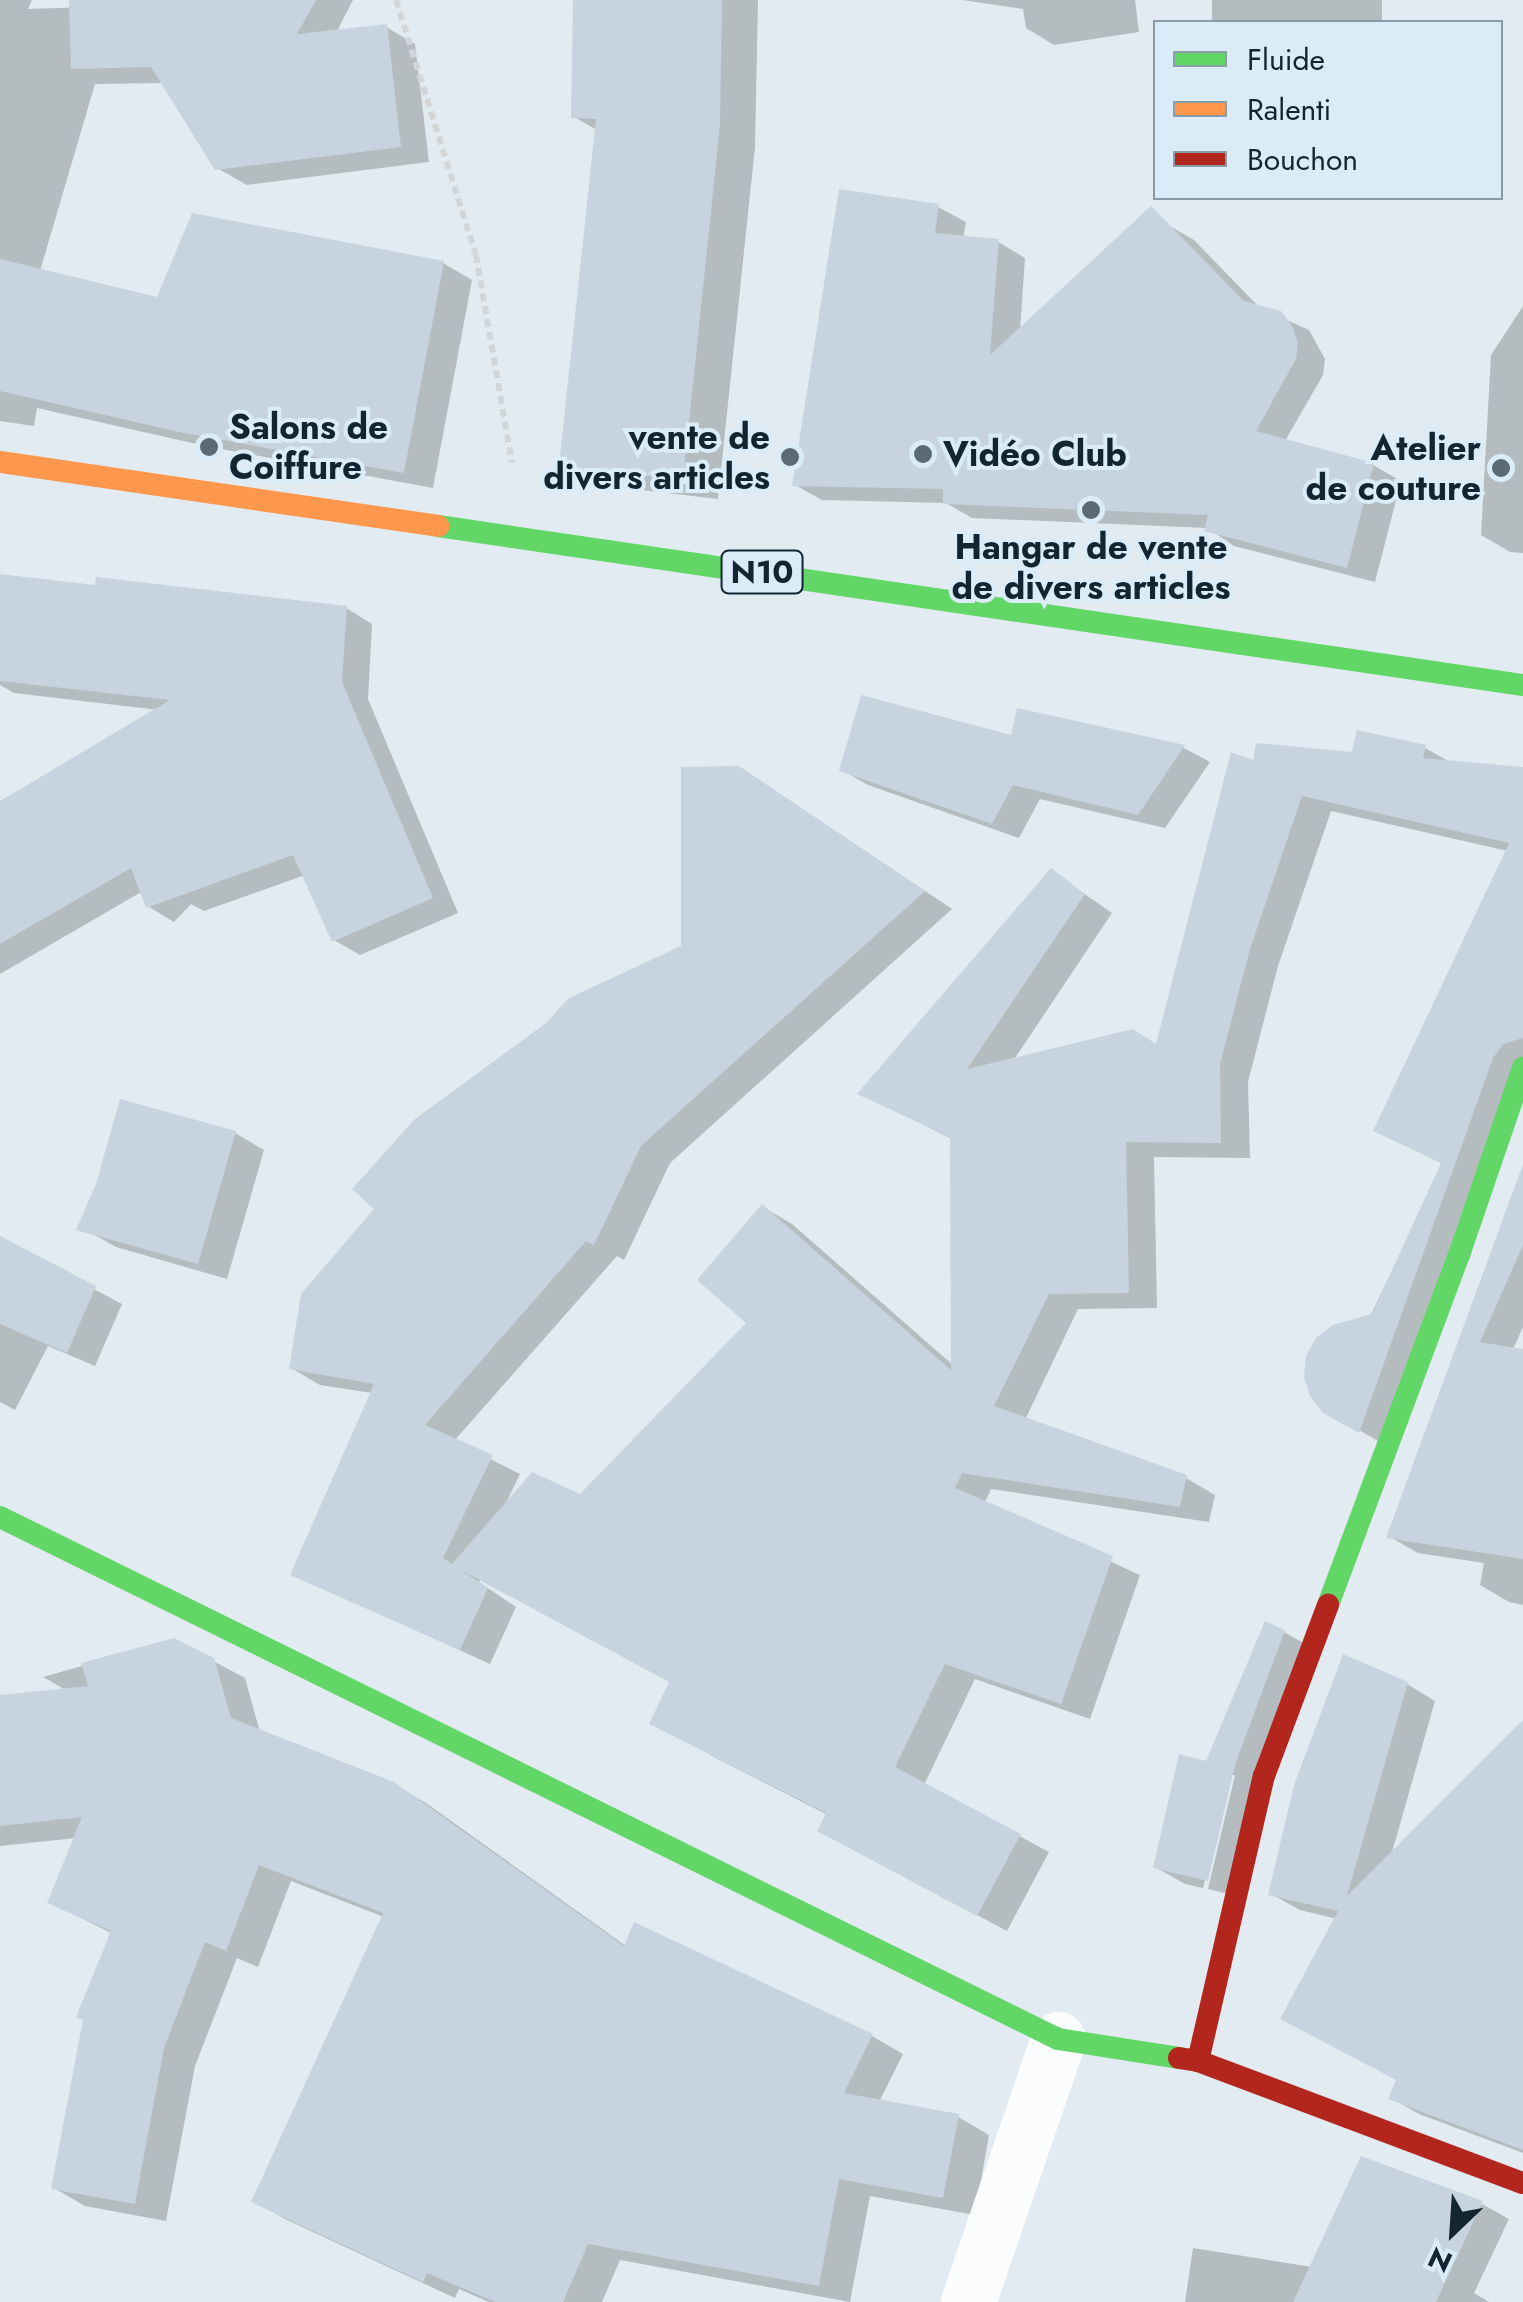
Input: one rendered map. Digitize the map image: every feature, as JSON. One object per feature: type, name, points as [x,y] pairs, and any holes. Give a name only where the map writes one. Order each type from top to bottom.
[{"type":"street","name":"N10","points":[[0,462],[1523,685]]},
{"type":"street","points":[[1198,2061],[1264,1776],[1459,1255],[1523,1068]]},
{"type":"street","points":[[0,1517],[1058,2039],[1198,2061],[1523,2183]]},
{"type":"street","points":[[968,2302],[1058,2039]]},
{"type":"path","points":[[396,0],[476,255],[525,536]]},
{"type":"building","points":[[69,0],[316,0],[297,34],[387,24],[401,147],[215,170],[151,67],[71,69]]},
{"type":"building","points":[[573,0],[722,0],[720,125],[683,480],[559,466],[596,119],[571,118]]},
{"type":"building","points":[[839,189],[939,204],[935,233],[999,239],[990,355],[1151,206],[1244,301],[1281,311],[1292,326],[1298,342],[1296,359],[1256,431],[1374,463],[1347,568],[1204,531],[1208,515],[943,504],[943,489],[792,486]]},
{"type":"building","points":[[192,213],[444,261],[404,473],[179,432],[0,391],[0,259],[157,297]]},
{"type":"building","points":[[0,574],[95,585],[96,577],[347,606],[342,682],[433,898],[332,942],[293,855],[146,908],[131,868],[0,944],[0,801],[170,700],[0,681]]},
{"type":"building","points":[[861,695],[1011,735],[1017,708],[1185,745],[1138,815],[1013,785],[992,824],[839,771]]},
{"type":"building","points":[[1357,730],[1426,745],[1423,758],[1523,767],[1523,1038],[1503,1044],[1493,1058],[1359,1433],[1323,1413],[1310,1396],[1304,1377],[1306,1356],[1316,1338],[1333,1325],[1372,1314],[1441,1163],[1373,1131],[1509,843],[1302,796],[1250,949],[1220,1064],[1221,1143],[1126,1142],[1129,1293],[1049,1294],[994,1406],[1187,1475],[1180,1507],[962,1473],[955,1488],[1113,1556],[1061,1704],[945,1664],[895,1767],[1021,1834],[977,1916],[817,1831],[826,1813],[649,1724],[669,1682],[459,1569],[488,1588],[460,1650],[290,1575],[374,1384],[289,1369],[301,1294],[374,1209],[352,1189],[415,1119],[546,1023],[569,998],[681,946],[681,767],[739,766],[925,891],[641,1146],[594,1245],[586,1241],[425,1425],[493,1455],[443,1558],[452,1564],[532,1472],[580,1494],[746,1323],[697,1280],[762,1204],[951,1370],[950,1137],[857,1094],[1051,868],[1085,894],[967,1069],[1133,1029],[1156,1044],[1231,752],[1253,760],[1256,743],[1352,752]]},
{"type":"building","points":[[120,1099],[236,1131],[198,1264],[76,1230],[96,1184]]},
{"type":"building","points":[[1523,1164],[1523,1245],[1480,1342],[1523,1349],[1523,1559],[1386,1538]]},
{"type":"building","points":[[0,1236],[96,1286],[67,1353],[0,1324]]},
{"type":"building","points":[[1265,1621],[1285,1630],[1235,1765],[1208,1881],[1153,1868],[1179,1754],[1206,1761]]},
{"type":"building","points":[[174,1638],[214,1658],[231,1718],[394,1782],[624,1946],[634,1922],[873,2034],[844,2093],[959,2114],[943,2198],[839,2179],[819,2286],[588,2244],[563,2302],[495,2302],[427,2273],[423,2282],[251,2202],[383,1913],[259,1865],[226,1951],[205,1942],[164,2048],[135,2204],[51,2189],[83,2020],[76,2017],[111,1931],[47,1903],[82,1817],[0,1826],[0,1695],[88,1686],[81,1663]]},
{"type":"building","points":[[1343,1654],[1408,1682],[1347,1896],[1523,1720],[1523,2150],[1388,2099],[1396,2080],[1280,2019],[1338,1911],[1268,1895],[1294,1785]]},
{"type":"building","points":[[1361,2156],[1483,2201],[1436,2302],[1293,2302]]},
{"type":"traffic: fast","points":[[438,526],[1523,685]]},
{"type":"traffic: fast","points":[[1328,1605],[1459,1255],[1523,1068]]},
{"type":"traffic: fast","points":[[0,1517],[1058,2039],[1179,2058]]},
{"type":"traffic: slow","points":[[0,462],[438,526]]},
{"type":"traffic: jam","points":[[1198,2061],[1264,1776],[1328,1605]]},
{"type":"traffic: jam","points":[[1179,2058],[1198,2061],[1523,2183]]},
{"type":"place","name":"Salons de Coiffure","points":[[209,447]]},
{"type":"place","name":"Vidéo Club","points":[[923,454]]},
{"type":"place","name":"vente de divers articles","points":[[790,457]]},
{"type":"place","name":"Atelier de couture","points":[[1501,468]]},
{"type":"place","name":"Hangar de vente de divers articles","points":[[1091,510]]}]
